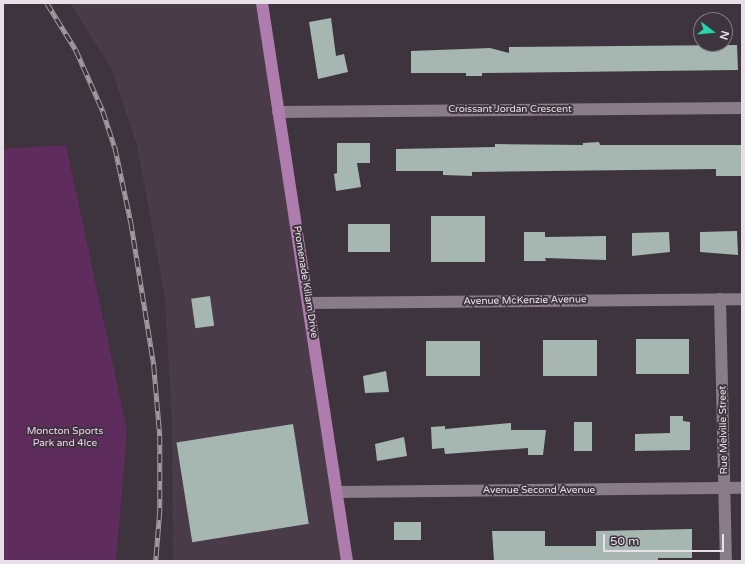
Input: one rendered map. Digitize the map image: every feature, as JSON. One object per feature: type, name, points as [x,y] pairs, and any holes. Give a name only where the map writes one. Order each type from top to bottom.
[{"type":"main road","name":"Promenade Killam Drive","points":[[262,3],[347,561]]},
{"type":"street","name":"Croissant Jordan Crescent","points":[[278,112],[742,108]]},
{"type":"street","name":"Rue Melville Street","points":[[720,299],[726,561]]},
{"type":"street","name":"Avenue McKenzie Avenue","points":[[308,303],[742,299]]},
{"type":"street","name":"Avenue Second Avenue","points":[[337,492],[742,488]]},
{"type":"shaded area","points":[[70,3],[265,3],[351,561],[173,561],[172,423],[165,298],[137,145],[112,70]]},
{"type":"green space","name":"Moncton Sports Park and 4Ice","points":[[66,145],[127,430],[116,561],[3,561],[3,149]]},
{"type":"building","points":[[331,18],[336,56],[344,54],[348,72],[318,79],[309,22]]},
{"type":"building","points":[[693,45],[693,52],[733,52],[733,45],[737,45],[738,70],[482,73],[482,76],[466,76],[466,73],[411,73],[411,51],[490,48],[509,53],[509,47]]},
{"type":"building","points":[[599,142],[600,145],[742,145],[742,176],[716,176],[716,169],[472,172],[472,176],[443,175],[443,171],[396,171],[396,149],[495,147],[495,144],[583,145],[583,143]]},
{"type":"building","points":[[337,143],[370,143],[370,163],[357,163],[361,187],[336,191],[334,174],[337,173]]},
{"type":"building","points":[[431,216],[485,216],[485,262],[431,262]]},
{"type":"building","points":[[348,224],[390,224],[390,252],[348,252]]},
{"type":"building","points":[[737,231],[738,255],[700,252],[700,232]]},
{"type":"building","points":[[524,232],[545,232],[545,237],[606,236],[606,260],[545,258],[546,261],[524,261]]},
{"type":"building","points":[[669,232],[670,252],[632,256],[632,233]]},
{"type":"building","points":[[210,296],[214,326],[195,328],[191,299]]},
{"type":"building","points":[[636,339],[689,339],[689,374],[636,374]]},
{"type":"building","points":[[543,340],[597,340],[597,376],[543,376]]},
{"type":"building","points":[[426,341],[480,341],[480,376],[426,376]]},
{"type":"building","points":[[386,371],[389,392],[365,393],[363,376]]},
{"type":"building","points":[[670,416],[683,416],[683,421],[690,422],[690,450],[635,451],[635,434],[670,433]]},
{"type":"building","points":[[574,422],[592,422],[592,451],[574,451]]},
{"type":"building","points":[[511,423],[511,430],[546,430],[543,455],[528,455],[528,448],[445,454],[444,448],[432,449],[431,427],[445,426],[445,429]]},
{"type":"building","points":[[293,424],[309,524],[192,542],[176,442]]},
{"type":"building","points":[[404,437],[407,456],[377,461],[375,444]]},
{"type":"building","points":[[394,522],[421,522],[421,540],[394,540]]},
{"type":"building","points":[[692,529],[692,558],[658,558],[658,561],[494,561],[492,531],[545,531],[545,546],[596,546],[596,531]]},
{"type":"railway","points":[[47,3],[76,50],[103,111],[115,147],[131,222],[154,366],[160,436],[160,511],[156,561]]}]
